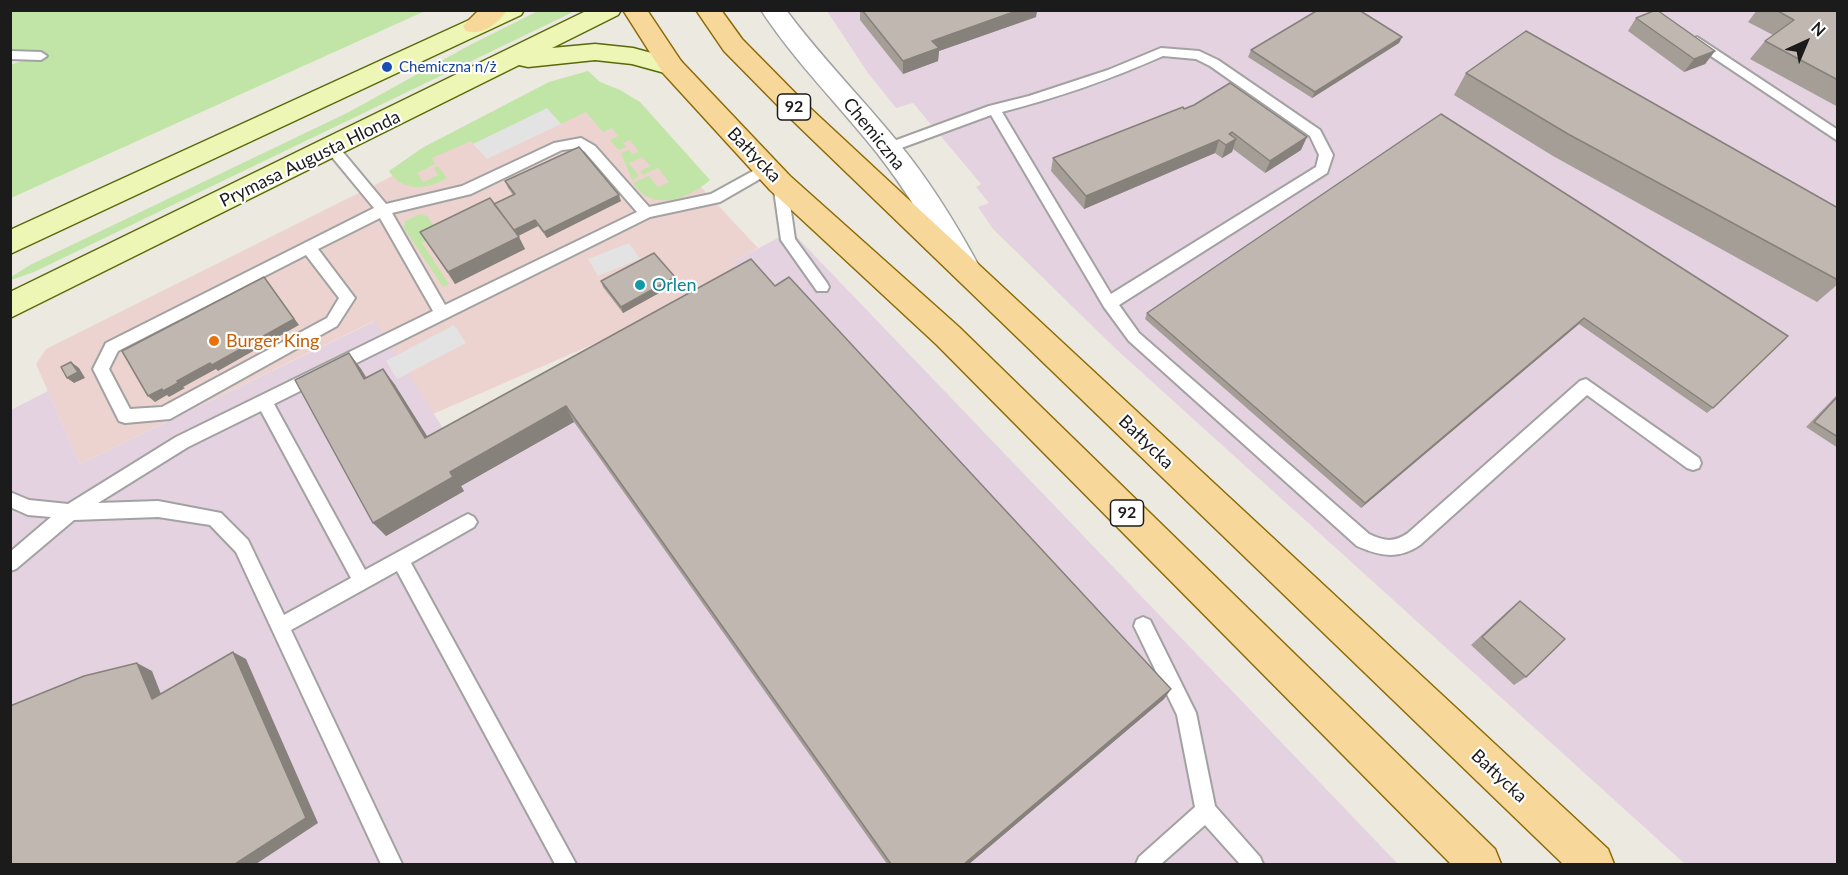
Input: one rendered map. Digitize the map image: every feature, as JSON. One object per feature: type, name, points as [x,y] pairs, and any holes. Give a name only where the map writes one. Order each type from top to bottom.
[{"type":"main road","points":[[475,26],[495,10]]},
{"type":"main road","points":[[10,243],[512,10]]},
{"type":"main road","name":"Prymasa Augusta Hlonda","points":[[10,306],[609,10]]},
{"type":"main road","name":"Bałtycka","points":[[635,10],[672,67],[774,176],[948,336],[1480,864]]},
{"type":"main road","name":"Bałtycka","points":[[708,10],[733,45],[800,113],[1189,484],[1593,864]]},
{"type":"main road","points":[[508,61],[595,52],[633,56],[672,67]]},
{"type":"street","name":"Chemiczna","points":[[773,10],[888,148],[931,209],[964,267]]},
{"type":"lane","points":[[1681,30],[1838,137]]},
{"type":"lane","points":[[888,148],[994,109],[1113,73],[1161,52],[1199,55],[1316,133],[1326,155],[1322,170],[1109,303]]},
{"type":"lane","points":[[10,55],[41,56]]},
{"type":"lane","points":[[994,109],[1109,303],[1134,337],[1363,540],[1382,549],[1394,550],[1404,547],[1586,386],[1693,463]]},
{"type":"lane","points":[[309,248],[347,298],[332,322],[164,414],[125,416],[101,369],[112,347],[383,210],[466,190],[559,146],[581,143],[590,149],[645,213]]},
{"type":"lane","points":[[332,148],[383,210],[442,313]]},
{"type":"lane","points":[[10,563],[70,512],[182,442],[645,213],[715,198],[774,176],[788,240],[822,287]]},
{"type":"lane","points":[[264,401],[362,581]]},
{"type":"lane","points":[[10,499],[28,507],[70,512],[158,509],[215,518],[242,546],[392,864]]},
{"type":"lane","points":[[280,627],[468,522]]},
{"type":"lane","points":[[400,560],[566,864]]},
{"type":"lane","points":[[1143,626],[1186,713],[1206,811],[1253,864]]},
{"type":"lane","points":[[1146,864],[1206,811]]},
{"type":"shaded area","points":[[827,11],[1837,11],[1837,864],[1685,864],[1117,350],[993,229],[978,207],[989,203],[976,187],[981,184],[913,103],[896,108],[868,73]]},
{"type":"shaded area","points":[[573,86],[681,166],[758,248],[734,262],[741,270],[658,316],[433,414],[374,321],[80,464],[36,364],[46,349]]},
{"type":"shaded area","points":[[547,108],[561,124],[487,159],[473,144]]},
{"type":"shaded area","points":[[791,231],[1398,864],[11,864],[11,410],[48,391],[80,464],[375,321],[446,433],[740,270],[733,262]]},
{"type":"shaded area","points":[[629,243],[640,259],[598,276],[588,259]]},
{"type":"shaded area","points":[[454,325],[466,343],[397,379],[386,361]]},
{"type":"green space","points":[[540,10],[571,11],[571,13],[34,272],[11,280],[11,277],[30,265],[349,112],[468,46]]},
{"type":"green space","points":[[11,11],[425,11],[11,198],[10,65],[25,60],[37,61],[44,52],[11,49]]},
{"type":"green space","points":[[588,71],[600,82],[640,102],[710,180],[692,193],[671,200],[650,198],[633,183],[649,176],[658,187],[669,182],[658,168],[643,175],[640,171],[650,166],[642,157],[629,163],[639,176],[632,180],[621,153],[629,150],[632,154],[639,152],[630,140],[623,143],[626,147],[619,150],[610,140],[618,136],[612,128],[603,132],[586,112],[561,124],[547,109],[473,144],[471,141],[432,158],[435,164],[417,173],[423,182],[438,175],[434,168],[438,166],[447,178],[440,182],[423,187],[408,186],[400,183],[389,171],[422,148],[549,82]]},
{"type":"green space","points":[[420,214],[427,216],[440,234],[422,243],[449,284],[443,287],[404,228],[405,221]]},
{"type":"building","points":[[862,10],[1019,10],[932,41],[939,48],[903,61]]},
{"type":"building","points":[[1318,10],[1359,10],[1402,37],[1315,92],[1251,50]]},
{"type":"building","points":[[1657,10],[1715,51],[1694,59],[1636,18]]},
{"type":"building","points":[[1776,10],[1838,10],[1838,80],[1765,41],[1794,20]]},
{"type":"building","points":[[1526,31],[1838,208],[1838,280],[1568,134],[1466,73]]},
{"type":"building","points":[[1230,83],[1307,137],[1270,161],[1232,132],[1229,134],[1236,139],[1226,145],[1219,140],[1086,196],[1053,158],[1183,107],[1184,109],[1194,105]]},
{"type":"building","points":[[1441,114],[1788,336],[1713,408],[1584,318],[1365,503],[1147,313]]},
{"type":"building","points":[[579,147],[619,195],[544,232],[535,220],[514,230],[494,204],[515,194],[505,181]]},
{"type":"building","points":[[490,198],[519,237],[448,272],[420,232]]},
{"type":"building","name":"Orlen","points":[[654,253],[675,277],[621,307],[601,281]]},
{"type":"building","points":[[751,259],[775,286],[789,277],[1171,689],[964,864],[891,864],[566,406],[450,472],[453,477],[373,523],[295,380],[349,353],[364,379],[383,369],[425,438]]},
{"type":"building","name":"Burger King","points":[[264,277],[294,319],[212,365],[210,363],[177,381],[178,383],[163,391],[162,389],[148,396],[122,351]]},
{"type":"building","points":[[71,362],[78,372],[67,378],[61,367]]},
{"type":"building","points":[[1838,396],[1838,437],[1814,422]]},
{"type":"building","points":[[1520,601],[1565,639],[1526,677],[1482,637]]},
{"type":"building","points":[[233,652],[306,818],[235,864],[10,864],[10,706],[84,676],[137,663],[152,699]]},
{"type":"place","name":"Chemiczna n/ż","points":[[387,67]]},
{"type":"place","name":"Orlen","points":[[640,285]]},
{"type":"place","name":"Burger King","points":[[214,341]]}]
